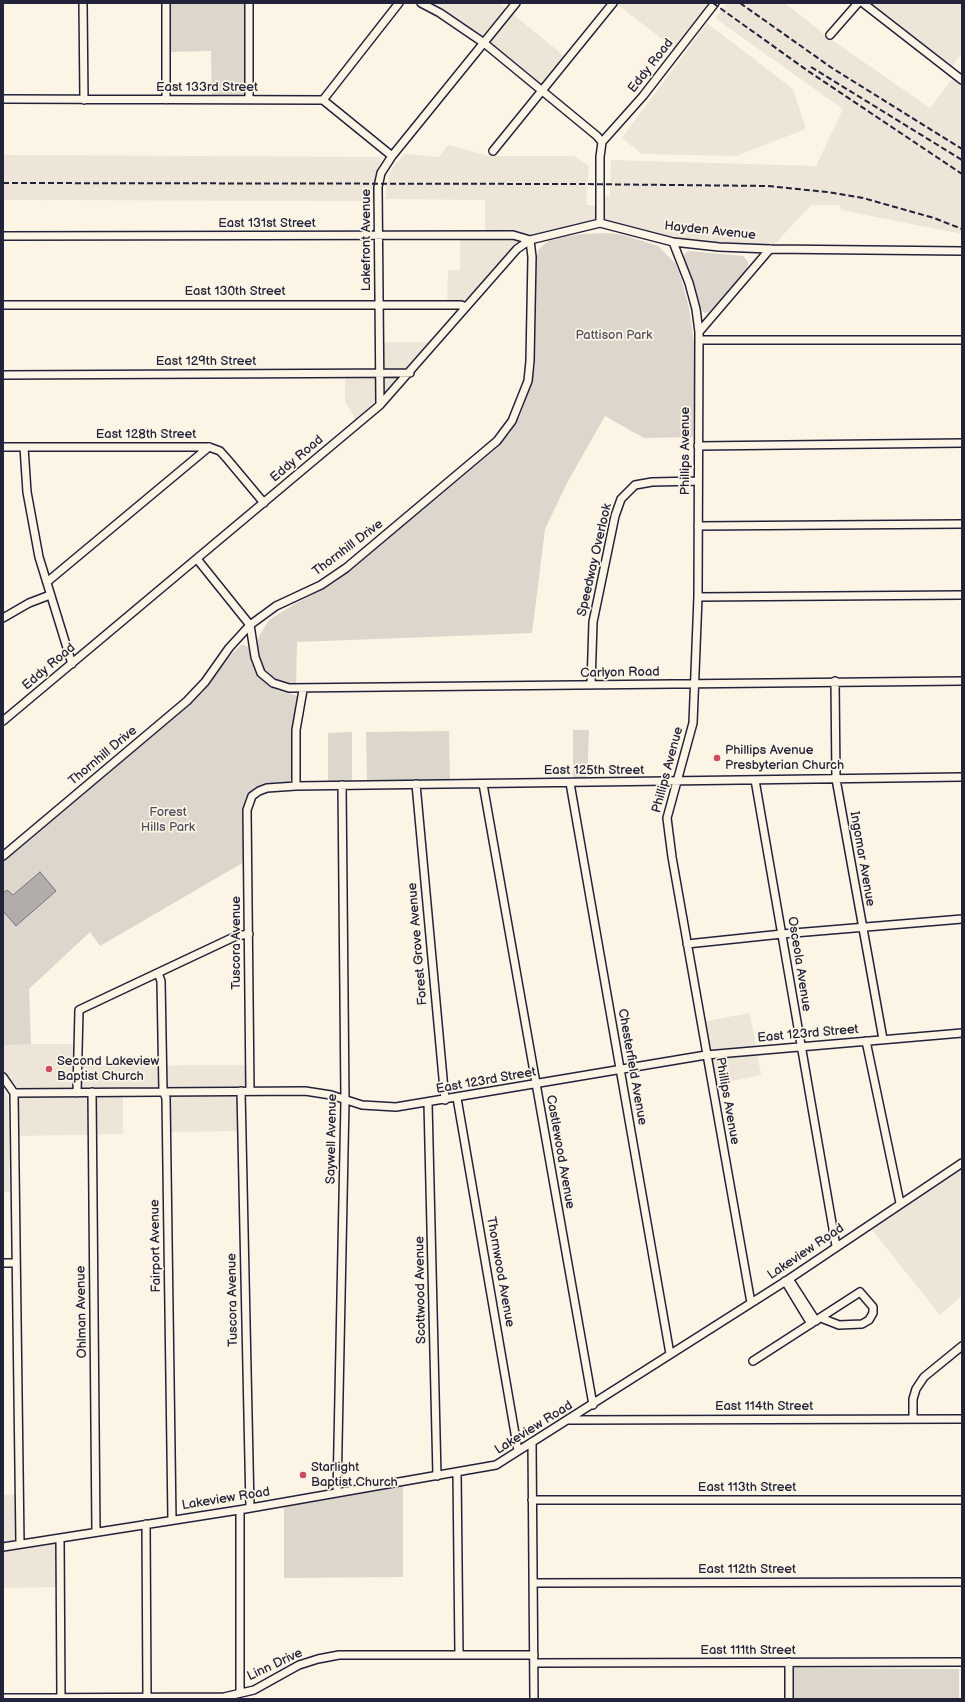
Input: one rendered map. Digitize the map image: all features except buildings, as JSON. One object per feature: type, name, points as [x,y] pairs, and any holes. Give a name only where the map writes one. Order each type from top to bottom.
[{"type":"street","points":[[83,3],[84,100]]},
{"type":"street","points":[[166,3],[166,100]]},
{"type":"street","points":[[249,3],[249,99]]},
{"type":"street","points":[[392,156],[323,100],[399,3]]},
{"type":"street","points":[[422,3],[440,13],[484,43],[597,136],[602,142],[600,157],[600,224]]},
{"type":"street","name":"Lakefront Avenue","points":[[380,405],[378,236],[379,179],[392,156],[516,3]]},
{"type":"street","points":[[493,151],[613,3]]},
{"type":"street","name":"Eddy Road","points":[[602,142],[643,96],[715,3]]},
{"type":"street","points":[[830,35],[858,3]]},
{"type":"street","points":[[863,3],[962,80]]},
{"type":"street","name":"East 133rd Street","points":[[3,99],[323,100]]},
{"type":"street","name":"Eddy Road","points":[[3,721],[380,405],[410,373],[517,249],[530,240],[600,224]]},
{"type":"street","name":"Hayden Avenue","points":[[600,224],[673,242],[719,247],[770,250],[962,252]]},
{"type":"street","name":"East 131st Street","points":[[3,236],[513,235],[530,240]]},
{"type":"street","name":"Thornhill Drive","points":[[3,856],[187,701],[205,682],[229,648],[250,625],[276,606],[321,585],[346,568],[488,449],[505,431],[519,406],[528,381],[530,362],[532,257],[530,240]]},
{"type":"street","name":"Phillips Avenue","points":[[673,242],[691,289],[700,340],[698,597],[696,684],[693,723],[667,818],[706,1055],[751,1303]]},
{"type":"street","points":[[699,332],[770,250]]},
{"type":"street","name":"East 130th Street","points":[[3,304],[461,305],[466,307]]},
{"type":"street","points":[[700,340],[962,340]]},
{"type":"street","name":"East 129th Street","points":[[3,375],[410,373]]},
{"type":"street","points":[[698,446],[962,443]]},
{"type":"street","name":"East 128th Street","points":[[3,447],[209,447],[220,451],[264,503]]},
{"type":"street","points":[[24,447],[27,492],[39,558],[72,664]]},
{"type":"street","points":[[47,582],[209,447]]},
{"type":"street","name":"Speedway Overlook","points":[[591,685],[593,622],[613,524],[621,499],[635,485],[652,482],[698,481]]},
{"type":"street","points":[[698,526],[962,524]]},
{"type":"street","points":[[197,559],[250,625]]},
{"type":"street","points":[[3,618],[29,603],[50,595]]},
{"type":"street","points":[[698,597],[962,595]]},
{"type":"street","name":"Carlyon Road","points":[[250,625],[258,666],[267,680],[278,686],[303,690],[835,681],[962,681]]},
{"type":"street","name":"Ingomar Avenue","points":[[835,681],[836,779],[883,1039]]},
{"type":"street","points":[[296,786],[296,730],[303,690]]},
{"type":"street","name":"East 125th Street","points":[[252,796],[259,790],[267,788],[296,786],[962,777]]},
{"type":"street","name":"Osceola Avenue","points":[[755,780],[800,1047],[836,1246]]},
{"type":"street","name":"Chesterfield Avenue","points":[[570,783],[670,1354]]},
{"type":"street","name":"Forest Grove Avenue","points":[[416,784],[445,1100]]},
{"type":"street","name":"Castlewood Avenue","points":[[483,784],[593,1405]]},
{"type":"street","name":"Saywell Avenue","points":[[337,1493],[345,1101],[342,785]]},
{"type":"street","name":"Tuscora Avenue","points":[[250,1091],[247,810],[252,796]]},
{"type":"street","points":[[688,944],[782,934],[962,919]]},
{"type":"street","points":[[77,1093],[77,1012],[236,936],[249,934]]},
{"type":"street","name":"Fairport Avenue","points":[[158,973],[161,981],[163,1091],[166,1098],[172,1520]]},
{"type":"street","name":"East 123rd Street","points":[[14,1093],[305,1091],[331,1095],[345,1101],[377,1107],[396,1107],[428,1103],[706,1055],[962,1033]]},
{"type":"street","points":[[866,1041],[900,1203]]},
{"type":"street","points":[[3,1077],[14,1093],[20,1543]]},
{"type":"street","name":"Tuscora Avenue","points":[[241,1091],[250,1508]]},
{"type":"street","name":"Ohlman Avenue","points":[[92,1092],[96,1532]]},
{"type":"street","name":"Thornwood Avenue","points":[[457,1098],[518,1451]]},
{"type":"street","name":"Scottwood Avenue","points":[[428,1103],[437,1476]]},
{"type":"street","name":"Lakeview Road","points":[[3,1547],[20,1543],[240,1510],[496,1465],[507,1460],[532,1442],[593,1405],[787,1280],[900,1203],[962,1163]]},
{"type":"street","points":[[3,1264],[16,1263]]},
{"type":"street","points":[[753,1361],[816,1321],[860,1292],[873,1307],[873,1313],[869,1320],[862,1324],[839,1325],[816,1321],[787,1280]]},
{"type":"street","points":[[913,1419],[913,1399],[916,1389],[924,1377],[962,1346]]},
{"type":"street","name":"East 114th Street","points":[[567,1420],[962,1419]]},
{"type":"street","points":[[532,1442],[534,1699]]},
{"type":"street","points":[[457,1472],[459,1655]]},
{"type":"street","name":"East 113th Street","points":[[532,1500],[962,1500]]},
{"type":"street","points":[[237,1696],[240,1510]]},
{"type":"street","points":[[146,1524],[147,1697]]},
{"type":"street","points":[[60,1538],[61,1698]]},
{"type":"street","name":"East 112th Street","points":[[533,1583],[962,1582]]},
{"type":"street","name":"Linn Drive","points":[[3,1698],[237,1696],[254,1690],[299,1665],[318,1659],[339,1656],[534,1655]]},
{"type":"street","points":[[789,1662],[789,1699]]},
{"type":"street","name":"East 111th Street","points":[[534,1663],[962,1662]]},
{"type":"shaded area","points":[[421,3],[499,3],[568,59],[542,90],[484,43]]},
{"type":"shaded area","points":[[615,3],[708,3],[704,9],[708,12],[678,51]]},
{"type":"shaded area","points":[[728,3],[785,3],[829,38],[930,108],[955,75],[962,80],[962,234],[841,210],[840,205],[811,205],[770,249],[673,242],[600,223],[530,240],[466,307],[447,305],[448,270],[460,270],[460,235],[485,235],[485,200],[386,199],[386,187],[392,168],[405,154],[439,157],[448,145],[489,156],[574,156],[589,166],[586,205],[600,206],[600,196],[610,196],[611,160],[816,166],[843,109],[715,18]]},
{"type":"shaded area","points":[[863,3],[962,3],[962,53],[949,70]]},
{"type":"shaded area","points":[[707,23],[793,89],[806,129],[736,156],[642,154],[622,138]]},
{"type":"shaded area","points":[[3,155],[382,157],[373,186],[373,201],[3,200]]},
{"type":"shaded area","points":[[380,342],[436,342],[358,424],[345,401],[345,374],[380,374]]},
{"type":"shaded area","points":[[40,872],[56,891],[16,926],[3,911],[3,893],[7,890],[13,895]]},
{"type":"shaded area","points":[[750,1013],[761,1075],[712,1085],[701,1022]]},
{"type":"shaded area","points":[[3,1044],[77,1044],[77,1066],[250,1065],[250,1091],[241,1091],[242,1131],[166,1132],[163,1091],[123,1092],[123,1134],[14,1136],[14,1093],[3,1077]]},
{"type":"shaded area","points":[[3,1088],[8,1097],[10,1192],[3,1192]]},
{"type":"shaded area","points":[[962,1163],[962,1296],[940,1315],[868,1225]]},
{"type":"shaded area","points":[[19,1494],[20,1543],[60,1538],[61,1587],[3,1588],[3,1495]]},
{"type":"green space","points":[[166,3],[249,3],[249,99],[212,99],[211,51],[166,52]]},
{"type":"green space","name":"Pattison Park","points":[[608,233],[624,235],[658,246],[675,263],[681,278],[689,308],[695,349],[693,437],[644,438],[605,416],[567,483],[545,529],[532,633],[297,642],[296,685],[275,680],[262,667],[257,652],[258,638],[269,620],[334,583],[495,450],[510,433],[520,416],[531,385],[535,366],[536,257],[539,249],[548,241],[565,237],[582,234]]},
{"type":"green space","points":[[689,251],[743,256],[748,262],[748,270],[709,312],[705,313],[702,311],[691,275],[683,258],[685,253]]},
{"type":"green space","name":"Forest Hills Park","points":[[241,645],[245,645],[249,648],[253,666],[258,676],[274,689],[298,696],[291,739],[291,779],[289,782],[258,786],[254,788],[246,797],[244,806],[244,862],[100,946],[90,932],[29,989],[31,1044],[3,1045],[3,861],[192,703],[204,691],[231,655]]},
{"type":"green space","points":[[573,730],[589,730],[587,780],[573,780]]},
{"type":"green space","points":[[449,731],[450,780],[367,782],[366,732]]},
{"type":"green space","points":[[352,732],[352,782],[328,782],[328,733]]},
{"type":"green space","points":[[403,1482],[403,1577],[284,1578],[284,1502]]},
{"type":"green space","points":[[793,1668],[959,1669],[959,1699],[793,1699]]},
{"type":"railway","points":[[713,3],[808,71],[962,174]]},
{"type":"railway","points":[[740,3],[832,68],[962,149]]},
{"type":"railway","points":[[811,67],[962,160]]},
{"type":"railway","points":[[3,183],[579,184],[768,186],[827,192],[863,198],[934,218],[962,229]]},
{"type":"place","name":"Phillips Avenue Presbyterian Church","points":[[717,758]]},
{"type":"place","name":"Second Lakeview Baptist Church","points":[[49,1069]]},
{"type":"place","name":"Starlight Baptist Church","points":[[303,1475]]}]
